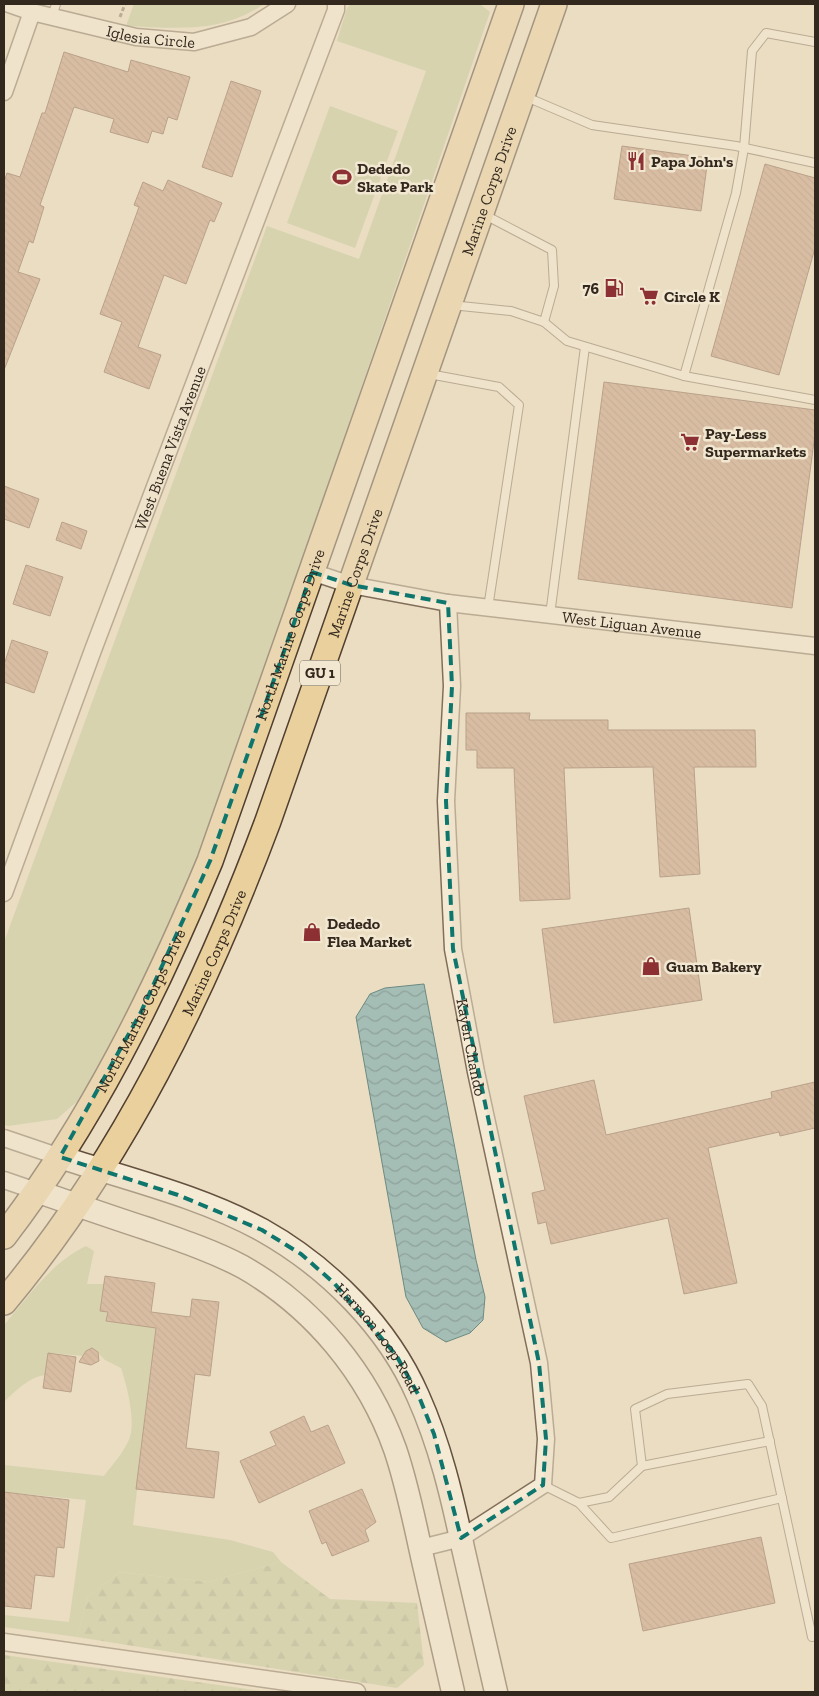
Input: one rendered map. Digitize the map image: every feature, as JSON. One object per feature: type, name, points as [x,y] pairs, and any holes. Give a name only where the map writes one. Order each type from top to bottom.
[{"type":"main road","name":"North Marine Corps Drive","points":[[4,1236],[60,1156],[113,1066],[187,916],[230,807],[511,4]]},
{"type":"main road","name":"Marine Corps Drive","points":[[4,1302],[100,1170],[177,1031],[224,932],[268,821],[554,4]]},
{"type":"main road","name":"Harmon Loop Road","points":[[60,1156],[216,1209],[262,1230],[301,1254],[334,1283],[368,1318],[396,1355],[418,1394],[434,1434],[450,1487],[496,1692]]},
{"type":"main road","points":[[36,1191],[201,1248],[242,1267],[276,1289],[306,1314],[336,1345],[361,1378],[380,1412],[395,1448],[406,1486],[453,1692]]},
{"type":"street","name":"Iglesia Circle","points":[[9,4],[32,12],[54,10],[136,37],[194,42],[251,27],[287,4]]},
{"type":"street","name":"West Buena Vista Avenue","points":[[5,885],[336,10],[336,4]]},
{"type":"street","points":[[4,92],[32,12]]},
{"type":"street","points":[[312,572],[351,585],[448,603]]},
{"type":"street","name":"West Liguan Avenue","points":[[448,603],[815,646]]},
{"type":"street","name":"Kayen Chando","points":[[448,603],[452,686],[446,801],[453,949],[476,1072],[539,1363],[546,1439],[543,1485]]},
{"type":"street","points":[[4,1138],[60,1156]]},
{"type":"street","points":[[4,1180],[36,1191]]},
{"type":"street","points":[[420,1548],[461,1538],[543,1485]]},
{"type":"street","points":[[4,1642],[357,1692]]},
{"type":"lane","points":[[684,376],[736,193],[744,148],[752,51],[766,33],[815,42]]},
{"type":"lane","points":[[522,95],[592,125],[744,148],[815,163]]},
{"type":"lane","points":[[481,213],[552,250],[554,286],[544,322]]},
{"type":"lane","points":[[448,305],[511,311],[544,322],[567,341],[684,376],[815,400]]},
{"type":"lane","points":[[550,615],[585,347]]},
{"type":"lane","points":[[425,373],[499,387],[519,405],[488,608]]},
{"type":"lane","points":[[642,1466],[636,1409],[667,1394],[748,1384],[762,1406],[812,1637]]},
{"type":"lane","points":[[579,1503],[610,1498],[642,1466],[770,1441]]},
{"type":"lane","points":[[543,1485],[579,1503],[611,1538],[782,1498]]},
{"type":"highlighted area","points":[[312,572],[351,585],[448,603],[452,686],[446,801],[453,949],[539,1363],[546,1439],[543,1485],[461,1538],[434,1434],[418,1394],[396,1355],[334,1283],[301,1254],[262,1230],[178,1195],[60,1157],[141,1012],[210,861]]},
{"type":"green space","points":[[134,4],[264,4],[247,14],[214,25],[162,28],[126,26]]},
{"type":"green space","points":[[351,4],[480,4],[490,12],[204,846],[96,1085],[57,1119],[4,1125],[4,942],[267,226],[359,259],[426,71],[337,41],[347,8]]},
{"type":"green space","name":"Dededo Skate Park","points":[[330,106],[398,131],[355,248],[287,223]]},
{"type":"green space","points":[[86,1246],[94,1251],[87,1284],[104,1284],[100,1311],[108,1312],[106,1321],[156,1327],[133,1525],[230,1540],[273,1552],[281,1562],[208,1582],[120,1572],[88,1597],[77,1637],[4,1627],[4,1615],[69,1622],[86,1500],[4,1492],[4,1465],[104,1476],[124,1450],[131,1433],[132,1417],[128,1391],[121,1368],[105,1360],[94,1349],[86,1351],[84,1356],[49,1353],[45,1375],[28,1382],[4,1402],[4,1325],[51,1271],[62,1261]]},
{"type":"green space","points":[[281,1562],[330,1599],[417,1603],[424,1665],[397,1688],[77,1637],[88,1597],[120,1572],[208,1582]]},
{"type":"green space","points":[[4,1655],[269,1692],[4,1692]]},
{"type":"water","points":[[424,984],[476,1260],[485,1297],[483,1320],[470,1333],[446,1342],[423,1328],[406,1297],[356,1017],[370,994],[385,988]]},
{"type":"building","points":[[64,52],[128,72],[131,60],[190,77],[177,120],[168,117],[163,134],[152,131],[148,143],[110,132],[114,119],[74,107],[40,205],[44,207],[33,243],[29,241],[18,272],[40,279],[4,370],[4,182],[7,173],[20,177],[42,113],[45,113]]},
{"type":"building","points":[[231,81],[261,91],[232,177],[202,167]]},
{"type":"building","points":[[622,146],[708,158],[701,211],[614,199]]},
{"type":"building","points":[[765,164],[815,178],[815,248],[779,375],[711,356]]},
{"type":"building","points":[[168,180],[222,203],[214,222],[210,220],[186,284],[164,275],[138,347],[161,355],[149,389],[104,372],[122,322],[100,314],[139,207],[134,205],[143,182],[163,191]]},
{"type":"building","points":[[604,382],[815,410],[815,434],[792,608],[578,579]]},
{"type":"building","points":[[4,486],[39,499],[29,528],[4,519]]},
{"type":"building","points":[[62,522],[87,531],[81,549],[56,540]]},
{"type":"building","points":[[26,565],[63,577],[50,616],[13,604]]},
{"type":"building","points":[[12,640],[48,652],[34,693],[4,682],[4,665]]},
{"type":"building","points":[[466,713],[530,713],[529,720],[608,720],[608,730],[755,730],[756,767],[694,767],[700,874],[660,877],[653,767],[564,768],[570,899],[520,901],[514,768],[477,768],[477,750],[466,750]]},
{"type":"building","points":[[689,908],[702,1000],[554,1023],[542,929]]},
{"type":"building","points":[[594,1080],[606,1135],[772,1098],[771,1092],[815,1082],[815,1128],[780,1136],[779,1132],[708,1148],[737,1283],[684,1294],[668,1218],[551,1244],[546,1222],[538,1224],[532,1193],[545,1190],[524,1096]]},
{"type":"building","points":[[105,1276],[155,1283],[151,1312],[190,1317],[192,1299],[219,1302],[210,1376],[195,1374],[186,1448],[219,1452],[214,1498],[136,1489],[156,1328],[106,1321],[108,1312],[100,1311]]},
{"type":"building","points":[[92,1348],[98,1352],[99,1361],[91,1365],[79,1362],[86,1351]]},
{"type":"building","points":[[48,1353],[76,1357],[71,1392],[43,1388]]},
{"type":"building","points":[[304,1416],[311,1432],[328,1425],[345,1463],[259,1503],[240,1461],[276,1445],[270,1432]]},
{"type":"building","points":[[362,1489],[376,1522],[365,1530],[369,1541],[332,1556],[326,1542],[322,1544],[309,1511]]},
{"type":"building","points":[[4,1492],[69,1500],[64,1548],[57,1547],[54,1577],[35,1575],[31,1609],[4,1606]]},
{"type":"building","points":[[761,1537],[775,1603],[643,1631],[629,1564]]},
{"type":"place","name":"Papa John's","points":[[636,161]]},
{"type":"place","name":"Dededo Skate Park","points":[[342,177]]},
{"type":"place","name":"76","points":[[614,288]]},
{"type":"place","name":"Circle K","points":[[649,296]]},
{"type":"place","name":"Pay-Less Supermarkets","points":[[690,442]]},
{"type":"place","name":"Dededo Flea Market","points":[[312,932]]},
{"type":"place","name":"Guam Bakery","points":[[651,966]]}]
